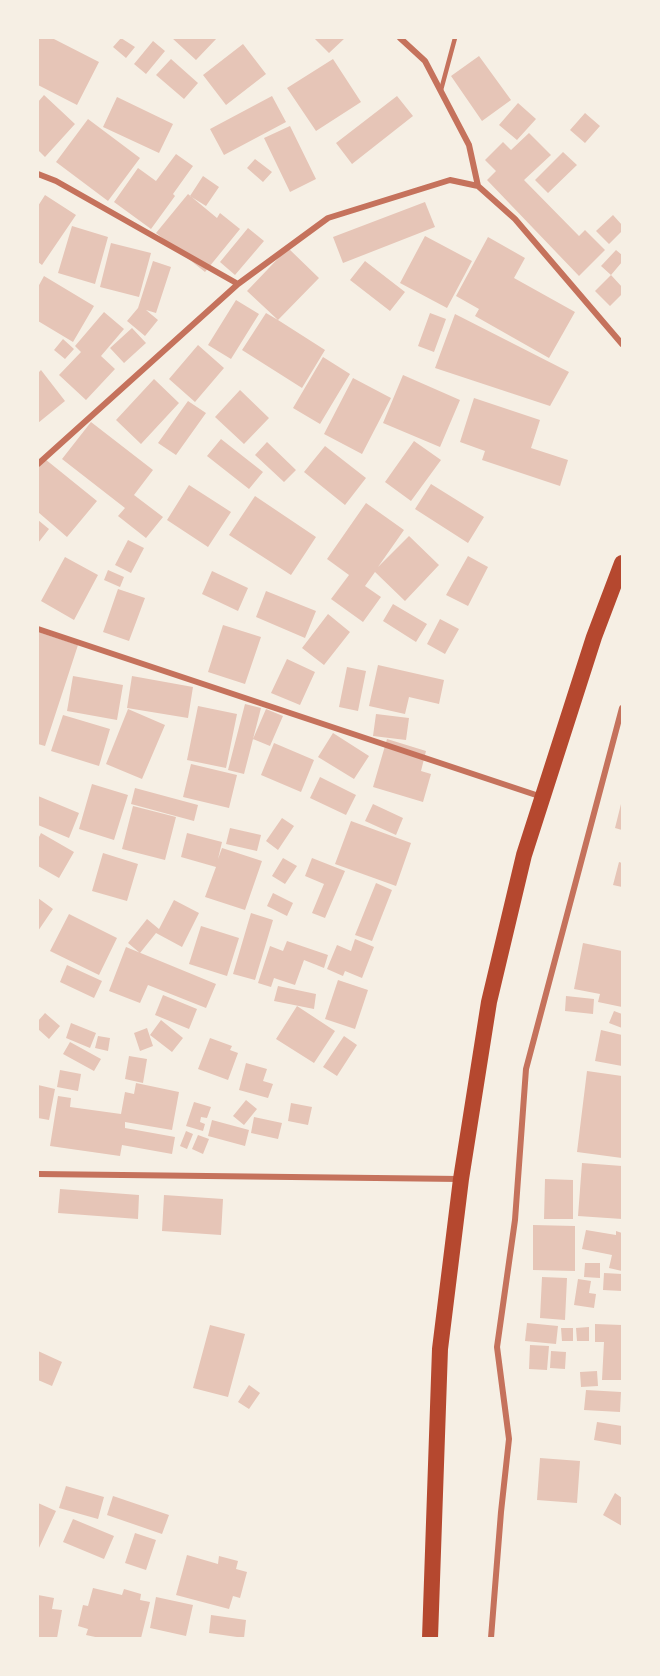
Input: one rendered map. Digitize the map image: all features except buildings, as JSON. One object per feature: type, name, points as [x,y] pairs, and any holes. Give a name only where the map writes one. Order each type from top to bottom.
[{"type":"highway","points":[[430,1638],[440,1349],[461,1179],[489,1002],[524,855],[594,637],[622,563]]},
{"type":"street","points":[[400,38],[425,61],[441,90],[469,145],[478,186]]},
{"type":"street","points":[[38,174],[56,181],[238,284]]},
{"type":"street","points":[[38,464],[238,284],[328,218],[450,180],[478,186],[515,219],[622,344]]},
{"type":"street","points":[[38,629],[543,797]]},
{"type":"street","points":[[490,1638],[509,1439],[497,1347],[515,1221],[526,1069],[622,708]]},
{"type":"street","points":[[38,1174],[461,1179]]},
{"type":"lane","points":[[441,90],[455,38]]}]
